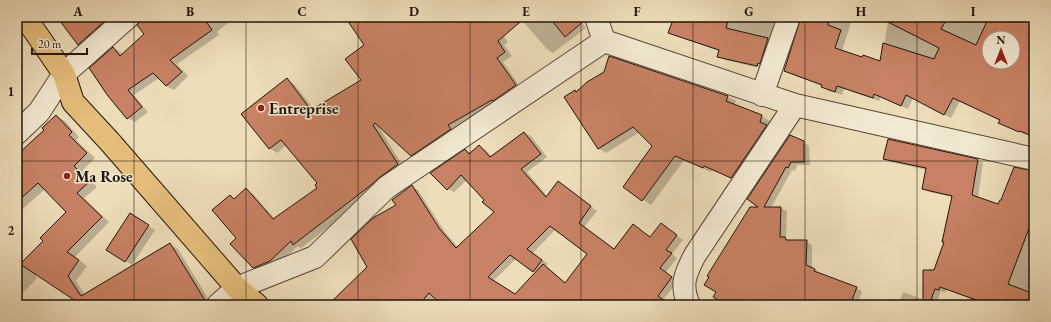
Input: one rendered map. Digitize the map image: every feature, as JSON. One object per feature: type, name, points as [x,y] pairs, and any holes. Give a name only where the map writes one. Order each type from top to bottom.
[{"type":"highway","points":[[25,17],[64,74],[73,102],[110,142],[237,288],[257,305]]},
{"type":"street","points":[[17,133],[39,112],[64,74],[128,17]]},
{"type":"street","points":[[596,17],[604,41]]},
{"type":"street","points":[[762,95],[789,17]]},
{"type":"street","points":[[604,41],[795,105],[1034,159]]},
{"type":"street","points":[[218,305],[237,288],[315,256],[387,186],[604,41]]},
{"type":"street","points":[[689,305],[684,295],[684,283],[687,271],[695,255],[795,105]]},
{"type":"building","points":[[57,17],[109,17],[78,45]]},
{"type":"building","points":[[140,17],[203,17],[212,30],[170,60],[182,72],[166,86],[153,73],[128,90],[142,107],[127,119],[108,96],[89,68],[113,47],[120,56],[144,34],[137,25],[140,21]]},
{"type":"building","points":[[345,17],[526,17],[498,41],[505,52],[497,58],[516,85],[493,101],[492,100],[448,125],[451,129],[411,156],[375,123],[373,125],[398,164],[293,245],[291,241],[270,261],[253,268],[230,244],[236,238],[212,210],[230,195],[234,199],[246,188],[273,219],[317,188],[315,185],[317,183],[281,140],[269,149],[241,114],[287,78],[311,110],[361,80],[345,59],[364,45]]},
{"type":"building","points":[[549,17],[584,17],[584,21],[565,37]]},
{"type":"building","points":[[674,17],[729,17],[726,28],[768,38],[760,64],[758,63],[757,66],[717,57],[719,50],[668,33]]},
{"type":"building","points":[[801,17],[830,17],[828,25],[841,30],[835,48],[880,61],[883,43],[934,59],[939,48],[878,17],[948,17],[941,29],[976,45],[981,34],[981,70],[1021,70],[1021,30],[983,30],[989,17],[1034,17],[1034,137],[998,123],[1000,120],[953,98],[944,115],[906,95],[901,106],[874,94],[873,98],[837,86],[835,92],[821,87],[822,85],[784,71]]},
{"type":"building","points":[[609,56],[728,96],[726,101],[762,115],[760,122],[767,125],[731,178],[704,166],[703,168],[675,156],[642,201],[623,187],[652,146],[633,127],[598,149],[564,97],[575,90],[576,92],[587,82],[604,72]]},
{"type":"building","points":[[56,115],[72,132],[69,135],[87,153],[74,166],[89,182],[77,193],[102,217],[67,252],[79,260],[68,276],[81,296],[170,243],[206,302],[206,305],[67,305],[74,300],[20,264],[43,241],[40,238],[66,212],[38,183],[17,202],[17,155],[44,130],[42,128]]},
{"type":"building","points":[[524,132],[541,154],[521,169],[546,197],[558,181],[591,206],[579,223],[614,249],[633,224],[650,237],[661,223],[677,235],[666,250],[672,253],[660,268],[672,277],[658,296],[670,305],[442,305],[429,293],[419,305],[328,305],[367,267],[351,239],[373,218],[396,205],[392,200],[412,185],[439,228],[456,248],[494,212],[482,202],[484,200],[461,175],[447,190],[430,173],[465,149],[469,154],[479,145],[490,157]],"holes":[[[550,226],[587,254],[565,283],[543,264],[515,294],[488,277],[510,255],[533,272],[542,260],[527,249]]]},
{"type":"building","points":[[790,135],[804,141],[804,162],[791,162],[788,168],[786,167],[764,207],[781,207],[780,237],[785,237],[786,240],[807,240],[806,265],[815,269],[814,271],[857,287],[850,305],[726,305],[713,297],[716,292],[704,285],[709,277],[707,276],[750,207],[758,207],[747,199]]},
{"type":"building","points":[[888,139],[978,159],[972,195],[998,204],[1014,167],[1034,171],[1034,215],[1008,284],[1034,294],[1034,305],[990,305],[940,287],[939,290],[935,289],[929,305],[923,305],[923,270],[934,270],[944,242],[942,242],[952,196],[922,189],[926,168],[883,159]]},
{"type":"building","points":[[130,213],[149,225],[125,262],[106,250]]},
{"type":"place","name":"Entreprise","points":[[261,108]]},
{"type":"place","name":"Ma Rose","points":[[67,176]]}]
